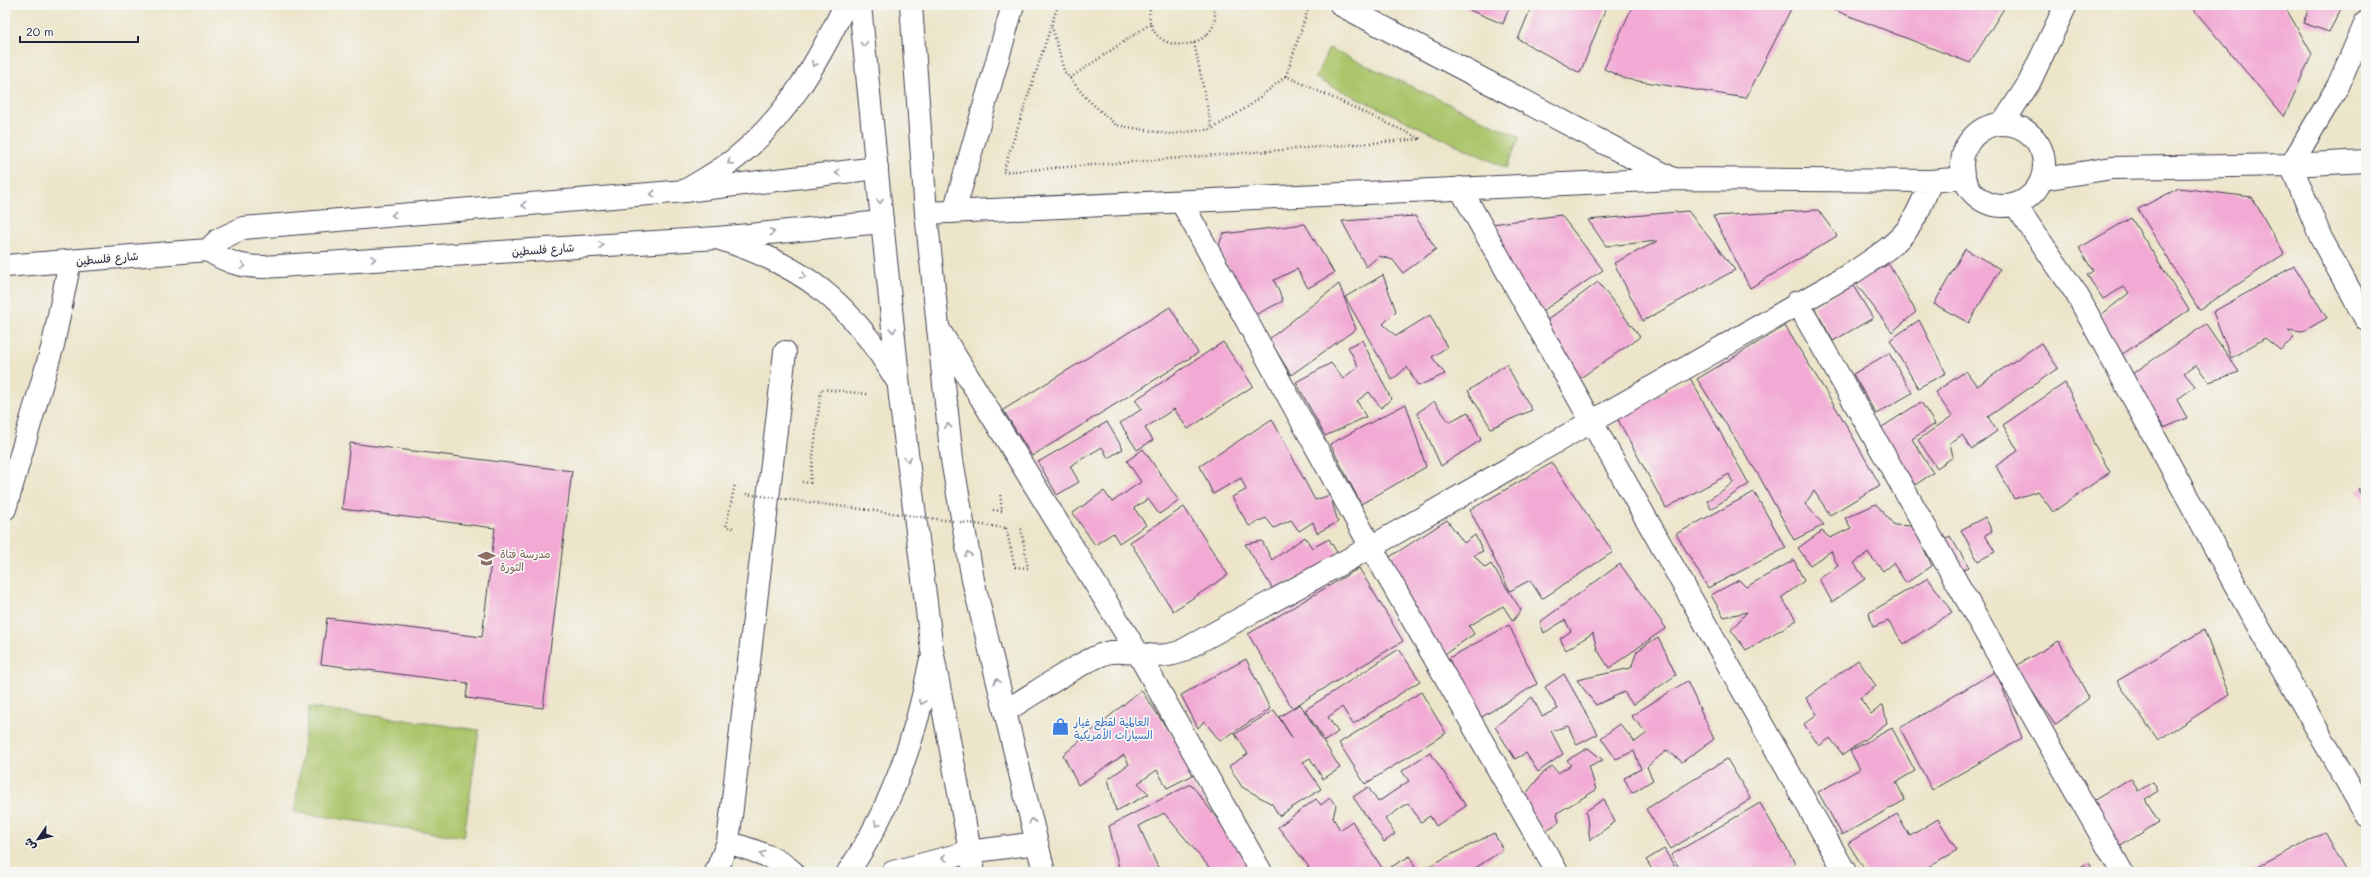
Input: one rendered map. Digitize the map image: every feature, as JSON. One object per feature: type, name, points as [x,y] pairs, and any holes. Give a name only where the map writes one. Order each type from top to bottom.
[{"type":"street","points":[[685,191],[736,158],[772,125],[802,85],[828,42],[845,5]]},
{"type":"street","points":[[860,5],[899,390],[932,650],[972,862]]},
{"type":"street","points":[[911,5],[926,213],[952,460],[973,580],[1044,872]]},
{"type":"street","points":[[954,212],[1013,5]]},
{"type":"street","points":[[1340,5],[1516,95],[1674,180]]},
{"type":"street","points":[[2003,123],[2029,83],[2066,5]]},
{"type":"street","points":[[2291,165],[2338,86],[2366,22]]},
{"type":"street","points":[[2003,123],[2023,128],[2038,141],[2045,160],[2043,179],[2033,196],[2016,206],[1994,206],[1975,196],[1963,178],[1962,158],[1970,140],[1985,128],[2003,123]]},
{"type":"street","points":[[2043,179],[2112,168],[2291,165],[2366,161]]},
{"type":"street","points":[[2291,165],[2320,238],[2366,320]]},
{"type":"street","points":[[208,250],[218,240],[243,228],[685,191],[877,168]]},
{"type":"street","points":[[926,213],[1182,203],[1460,188],[1674,180],[1931,181],[1963,178]]},
{"type":"street","points":[[1005,712],[1099,655],[1111,652],[1167,656],[1180,652],[1370,547],[1866,263],[1906,232],[1918,211],[1931,181]]},
{"type":"street","points":[[1460,188],[1845,872]]},
{"type":"street","points":[[1182,203],[1370,547],[1557,872]]},
{"type":"street","points":[[2016,206],[2076,294],[2250,612],[2366,815]]},
{"type":"street","name":"شارع فلسطين","points":[[5,266],[208,250],[220,258],[235,264],[263,266],[717,238],[882,222]]},
{"type":"street","points":[[717,238],[755,250],[791,268],[823,291],[853,318],[878,349],[899,390]]},
{"type":"street","points":[[5,509],[53,345],[70,261]]},
{"type":"street","points":[[1797,302],[2122,872]]},
{"type":"street","points":[[938,328],[1139,655],[1261,872]]},
{"type":"street","points":[[716,872],[728,842],[785,352]]},
{"type":"street","points":[[848,872],[861,853],[887,805],[907,755],[922,704],[932,650]]},
{"type":"street","points":[[728,842],[767,856],[792,872]]},
{"type":"street","points":[[893,872],[972,862],[1037,844]]},
{"type":"path","points":[[1058,5],[1003,172],[1420,139],[1286,76]]},
{"type":"path","points":[[1150,5],[1150,24],[1163,41],[1173,45],[1194,43],[1210,29],[1213,19],[1213,5]]},
{"type":"path","points":[[1051,25],[1064,71],[1086,98],[1116,125],[1169,134],[1212,128],[1249,106],[1286,76],[1310,5]]},
{"type":"path","points":[[1070,78],[1150,24]]},
{"type":"path","points":[[1194,43],[1212,128]]},
{"type":"path","points":[[770,478],[810,483],[821,389],[899,390]]},
{"type":"path","points":[[999,489],[1002,511]]},
{"type":"path","points":[[746,494],[1006,528],[1015,567],[1028,568],[1020,521]]},
{"type":"green space","points":[[1329,48],[1520,137],[1506,168],[1315,78]]},
{"type":"green space","points":[[309,707],[479,730],[464,837],[294,812]]},
{"type":"building","points":[[1458,5],[1510,5],[1503,24]]},
{"type":"building","points":[[1532,5],[1607,5],[1580,73],[1518,39]]},
{"type":"building","points":[[1633,5],[1789,5],[1792,7],[1746,98],[1626,79],[1604,69]]},
{"type":"building","points":[[1830,5],[2006,5],[1970,63],[1829,8]]},
{"type":"building","points":[[2190,5],[2284,5],[2312,54],[2284,117]]},
{"type":"building","points":[[2310,5],[2343,5],[2329,32],[2303,23]]},
{"type":"building","points":[[2179,188],[2252,197],[2284,254],[2199,310],[2138,209]]},
{"type":"building","points":[[1818,210],[1837,236],[1750,288],[1713,216]]},
{"type":"building","points":[[1688,211],[1735,270],[1643,321],[1614,263],[1658,241],[1606,246],[1588,220]]},
{"type":"building","points":[[1561,215],[1603,270],[1538,314],[1484,225]]},
{"type":"building","points":[[1415,216],[1436,249],[1403,273],[1393,260],[1379,256],[1366,267],[1342,221]]},
{"type":"building","points":[[2131,218],[2189,310],[2121,355],[2101,315],[2129,293],[2124,287],[2103,299],[2087,275],[2093,271],[2079,248]]},
{"type":"building","points":[[1305,224],[1334,273],[1308,288],[1297,269],[1274,280],[1283,301],[1255,315],[1218,248],[1223,234]]},
{"type":"building","points":[[1965,249],[2000,269],[1969,323],[1934,304]]},
{"type":"building","points":[[1889,264],[1916,312],[1892,332],[1855,282]]},
{"type":"building","points":[[2294,266],[2327,318],[2302,332],[2288,330],[2294,338],[2280,350],[2265,338],[2231,358],[2213,312]]},
{"type":"building","points":[[1383,275],[1396,311],[1383,324],[1396,336],[1430,315],[1447,347],[1432,357],[1445,374],[1418,386],[1407,367],[1392,380],[1345,297]]},
{"type":"building","points":[[1598,282],[1640,337],[1573,383],[1542,324]]},
{"type":"building","points":[[1339,284],[1356,329],[1291,375],[1269,339]]},
{"type":"building","points":[[1852,284],[1873,318],[1833,341],[1814,307]]},
{"type":"building","points":[[1170,307],[1198,353],[1032,456],[1003,410]]},
{"type":"building","points":[[1919,320],[1946,373],[1918,388],[1890,340]]},
{"type":"building","points":[[2206,324],[2239,372],[2209,382],[2196,365],[2184,373],[2195,386],[2177,400],[2187,418],[2164,428],[2158,418],[2151,423],[2129,376]]},
{"type":"building","points":[[1785,326],[1841,416],[1880,485],[1830,515],[1814,491],[1805,504],[1824,525],[1794,540],[1758,474],[1697,379]]},
{"type":"building","points":[[1362,340],[1391,399],[1381,408],[1369,392],[1357,401],[1366,417],[1325,436],[1296,382],[1331,363],[1343,379],[1358,366],[1348,347]]},
{"type":"building","points":[[1223,342],[1253,386],[1188,429],[1174,409],[1145,428],[1153,440],[1137,450],[1120,423],[1142,409],[1135,400]]},
{"type":"building","points":[[2041,343],[2058,368],[1988,417],[1997,431],[1972,449],[1962,435],[1950,443],[1953,457],[1937,468],[1918,440],[1952,416],[1935,392],[1966,371],[1977,386]]},
{"type":"building","points":[[1889,353],[1912,393],[1876,414],[1853,374]]},
{"type":"building","points":[[1506,364],[1532,410],[1491,428],[1468,391]]},
{"type":"building","points":[[1690,378],[1749,484],[1711,509],[1707,501],[1733,483],[1729,474],[1666,508],[1617,418]]},
{"type":"building","points":[[2065,383],[2092,436],[2093,442],[2110,472],[2053,512],[2038,491],[2014,499],[1996,466],[2018,451],[2003,425]]},
{"type":"building","points":[[1434,401],[1449,422],[1468,412],[1481,440],[1441,466],[1417,413]]},
{"type":"building","points":[[1921,402],[1935,424],[1912,439],[1933,473],[1915,485],[1879,429]]},
{"type":"building","points":[[1406,404],[1426,467],[1361,504],[1330,444]]},
{"type":"building","points":[[1272,419],[1315,500],[1330,495],[1338,522],[1317,533],[1313,522],[1299,531],[1291,520],[1274,528],[1266,518],[1249,526],[1232,497],[1246,490],[1241,478],[1213,494],[1200,466]]},
{"type":"building","points":[[1107,422],[1123,449],[1108,458],[1102,447],[1070,466],[1079,482],[1057,495],[1038,462]]},
{"type":"building","points":[[350,443],[572,471],[543,708],[466,698],[468,683],[321,664],[327,618],[482,637],[495,528],[342,509]]},
{"type":"building","points":[[1143,449],[1179,501],[1159,514],[1148,499],[1134,508],[1146,525],[1119,543],[1113,533],[1095,545],[1073,513],[1104,491],[1112,502],[1141,482],[1127,461]]},
{"type":"building","points":[[1552,463],[1613,552],[1542,599],[1530,580],[1510,591],[1470,510]]},
{"type":"building","points":[[2366,485],[2366,502],[2358,490]]},
{"type":"building","points":[[1754,492],[1786,548],[1708,588],[1676,534]]},
{"type":"building","points":[[1876,504],[1894,525],[1913,526],[1932,566],[1906,583],[1893,563],[1883,571],[1868,553],[1854,563],[1865,579],[1832,602],[1819,579],[1838,566],[1831,551],[1810,565],[1798,548],[1822,531],[1830,538],[1851,528],[1845,518]]},
{"type":"building","points":[[1184,507],[1228,575],[1173,611],[1130,542]]},
{"type":"building","points":[[1985,517],[1992,531],[1985,535],[1995,552],[1978,561],[1961,530]]},
{"type":"building","points":[[1447,520],[1464,543],[1475,535],[1483,551],[1474,555],[1485,568],[1491,564],[1521,610],[1513,621],[1503,606],[1469,626],[1474,634],[1439,658],[1385,560]]},
{"type":"building","points":[[1950,536],[1969,567],[1960,572],[1941,542]]},
{"type":"building","points":[[1305,537],[1312,548],[1329,539],[1339,556],[1274,591],[1245,544],[1262,541],[1272,560]]},
{"type":"building","points":[[1794,560],[1804,581],[1781,598],[1797,620],[1746,650],[1731,630],[1747,612],[1724,617],[1711,595],[1739,580],[1746,587]]},
{"type":"building","points":[[1620,564],[1666,628],[1609,668],[1597,649],[1593,633],[1566,650],[1560,639],[1571,631],[1565,620],[1544,633],[1540,622]]},
{"type":"building","points":[[1359,568],[1403,641],[1292,708],[1248,634]]},
{"type":"building","points":[[1928,578],[1952,612],[1904,644],[1888,621],[1873,627],[1869,613]]},
{"type":"building","points":[[1509,625],[1537,684],[1475,721],[1449,658]]},
{"type":"building","points":[[2204,630],[2229,695],[2158,740],[2117,681]]},
{"type":"building","points":[[1658,637],[1676,675],[1633,705],[1624,692],[1596,705],[1577,680],[1631,668],[1637,651]]},
{"type":"building","points":[[2059,641],[2089,698],[2055,725],[2015,666]]},
{"type":"building","points":[[1399,649],[1420,681],[1353,724],[1342,707],[1328,717],[1338,732],[1325,741],[1305,710]]},
{"type":"building","points":[[1246,659],[1270,709],[1220,741],[1204,721],[1198,728],[1181,695]]},
{"type":"building","points":[[1858,660],[1876,686],[1860,698],[1871,714],[1883,705],[1887,723],[1843,755],[1830,738],[1819,746],[1804,724],[1817,714],[1806,698]]},
{"type":"building","points":[[1996,671],[2022,738],[1932,790],[1900,728]]},
{"type":"building","points":[[1564,674],[1598,734],[1577,745],[1568,726],[1551,731],[1563,754],[1538,772],[1526,753],[1515,759],[1495,727],[1532,697],[1542,716],[1558,709],[1545,687]]},
{"type":"building","points":[[1687,681],[1714,739],[1682,762],[1667,750],[1647,767],[1653,780],[1632,793],[1624,778],[1641,769],[1634,751],[1616,759],[1601,738],[1620,724],[1635,742],[1647,733],[1631,716]]},
{"type":"building","points":[[1141,690],[1197,773],[1167,788],[1157,770],[1138,783],[1149,794],[1116,811],[1108,779],[1129,764],[1124,755],[1078,785],[1063,755]]},
{"type":"building","points":[[1421,692],[1446,733],[1365,784],[1339,743]]},
{"type":"building","points":[[1300,704],[1340,768],[1323,779],[1310,758],[1303,762],[1321,789],[1279,816],[1272,804],[1242,787],[1229,766],[1248,754],[1235,734],[1274,710],[1293,739],[1279,717]]},
{"type":"building","points":[[1892,728],[1915,771],[1896,782],[1905,800],[1842,835],[1818,792],[1860,769],[1850,751]]},
{"type":"building","points":[[1588,748],[1603,760],[1589,766],[1596,790],[1557,813],[1559,822],[1545,831],[1521,800],[1541,775],[1552,766],[1558,773],[1571,765],[1567,760]]},
{"type":"building","points":[[1430,752],[1466,806],[1436,826],[1430,816],[1421,822],[1408,803],[1385,819],[1395,834],[1384,842],[1353,797],[1368,787],[1378,802],[1409,781],[1402,771]]},
{"type":"building","points":[[1727,759],[1751,799],[1671,849],[1646,809]]},
{"type":"building","points":[[2131,778],[2138,791],[2153,782],[2158,791],[2145,799],[2159,822],[2116,849],[2088,804]]},
{"type":"building","points":[[1191,784],[1254,868],[1248,872],[1198,872],[1209,867],[1164,813],[1139,826],[1160,872],[1120,872],[1109,826]]},
{"type":"building","points":[[1330,798],[1336,805],[1333,818],[1340,830],[1352,821],[1384,871],[1410,856],[1417,872],[1302,872],[1309,867],[1278,827],[1316,799],[1321,805]]},
{"type":"building","points":[[1604,799],[1615,822],[1590,840],[1586,811]]},
{"type":"building","points":[[1760,803],[1795,863],[1780,872],[1682,872],[1671,855]]},
{"type":"building","points":[[1897,814],[1910,836],[1938,819],[1957,850],[1919,872],[1866,872],[1848,843]]},
{"type":"building","points":[[2324,832],[2346,872],[2249,872]]},
{"type":"building","points":[[1494,833],[1503,850],[1469,872],[1423,872],[1421,870]]},
{"type":"building","points":[[1664,849],[1678,872],[1654,872],[1646,860]]},
{"type":"building","points":[[2089,863],[2094,872],[2074,872]]},
{"type":"place","name":"مدرسة فتاة الثورة","points":[[487,559]]},
{"type":"place","name":"العالمية لقطع غيار السيارات الأمريكية","points":[[1061,727]]}]
